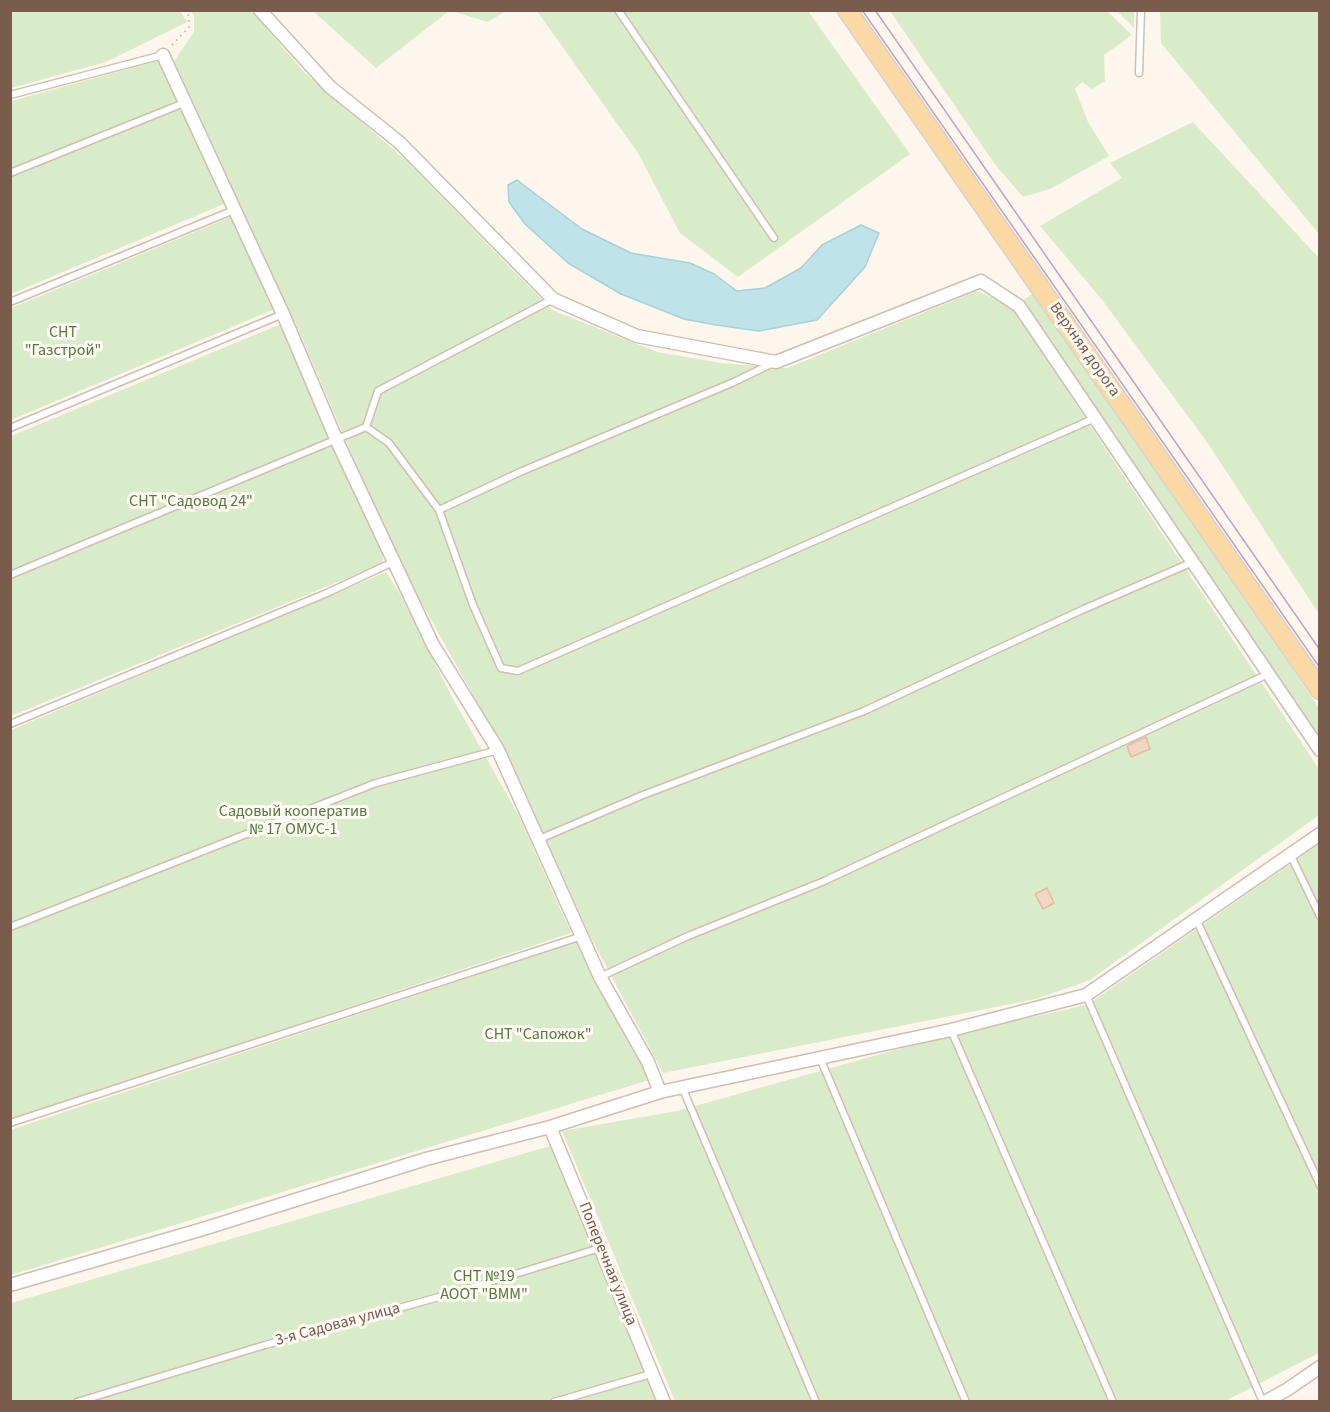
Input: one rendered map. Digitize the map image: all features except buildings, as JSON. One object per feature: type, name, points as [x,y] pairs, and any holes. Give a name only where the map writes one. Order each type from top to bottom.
[{"type":"main road","name":"Верхняя дорога","points":[[847,10],[1320,690]]},
{"type":"street","points":[[260,10],[330,87],[399,142],[553,299],[637,336],[776,362],[981,281],[1019,306],[1093,419],[1194,562],[1266,675],[1277,685],[1320,750]]},
{"type":"street","points":[[163,55],[283,314],[337,441],[433,645],[498,750],[600,977],[648,1062],[660,1092]]},
{"type":"street","points":[[10,1285],[203,1229],[426,1159],[550,1127],[660,1092],[951,1030],[1086,995],[1320,834]]},
{"type":"street","name":"Поперечная улица","points":[[550,1127],[664,1401]]},
{"type":"street","points":[[1264,1401],[1288,1389],[1320,1367]]},
{"type":"lane","points":[[618,10],[774,237]]},
{"type":"lane","points":[[1139,73],[1141,10]]},
{"type":"lane","points":[[10,95],[163,55]]},
{"type":"lane","points":[[10,173],[184,103]]},
{"type":"lane","points":[[10,302],[234,210]]},
{"type":"lane","points":[[10,575],[366,427],[378,391],[553,299]]},
{"type":"lane","points":[[10,428],[283,314]]},
{"type":"lane","points":[[439,510],[520,472],[776,362]]},
{"type":"lane","points":[[366,427],[389,443],[439,510],[473,605],[501,668],[518,671],[1093,419]]},
{"type":"lane","points":[[10,724],[327,593],[394,562]]},
{"type":"lane","points":[[537,840],[643,795],[864,711],[1084,609],[1194,562]]},
{"type":"lane","points":[[600,977],[688,936],[822,882],[1266,675]]},
{"type":"lane","points":[[10,927],[376,783],[498,750]]},
{"type":"lane","points":[[1290,854],[1320,916]]},
{"type":"lane","points":[[1196,919],[1320,1185]]},
{"type":"lane","points":[[10,1124],[582,936]]},
{"type":"lane","points":[[1086,995],[1264,1401]]},
{"type":"lane","points":[[951,1030],[1113,1401]]},
{"type":"lane","points":[[820,1058],[966,1401]]},
{"type":"lane","points":[[682,1087],[816,1401]]},
{"type":"lane","name":"3-я Садовая улица","points":[[76,1401],[265,1345],[458,1292],[600,1248]]},
{"type":"lane","points":[[554,1401],[651,1374]]},
{"type":"path","points":[[163,55],[189,27],[186,10]]},
{"type":"green space","points":[[11,10],[180,11],[187,22],[106,62],[11,88]]},
{"type":"green space","points":[[191,11],[252,11],[304,72],[408,162],[552,310],[657,352],[721,363],[787,368],[977,291],[1010,305],[1319,769],[1319,815],[1090,980],[1036,999],[663,1073],[591,938],[511,763],[397,559],[298,329],[174,61],[194,32],[194,16]]},
{"type":"green space","points":[[313,11],[449,11],[376,68]]},
{"type":"green space","points":[[451,11],[506,11],[488,22]]},
{"type":"green space","points":[[537,11],[808,11],[910,154],[738,277],[680,233],[638,153]]},
{"type":"green space","points":[[890,11],[1107,11],[1132,35],[1104,55],[1105,81],[1092,89],[1082,82],[1075,89],[1088,122],[1109,156],[1050,189],[1023,197],[994,163]]},
{"type":"green space","points":[[1117,11],[1134,11],[1134,28]]},
{"type":"green space","points":[[1160,11],[1319,11],[1319,234],[1161,43]]},
{"type":"green space","points":[[161,60],[226,203],[11,294],[11,101]]},
{"type":"green space","points":[[1193,122],[1319,258],[1319,614],[1209,445],[1103,301],[1040,226],[1122,178],[1110,163]]},
{"type":"green space","name":"СНТ \"Газстрой\"","points":[[231,217],[275,309],[11,420],[11,308]]},
{"type":"green space","points":[[1035,292],[1319,708],[1319,742],[1023,300]]},
{"type":"green space","name":"СНТ \"Садовод 24\"","points":[[281,324],[384,551],[382,564],[11,716],[11,436]]},
{"type":"green space","name":"Садовый кооператив № 17 ОМУС-1","points":[[386,572],[399,592],[452,697],[520,818],[571,933],[11,1120],[11,730]]},
{"type":"green space","points":[[1319,844],[1319,1353],[1225,1401],[675,1401],[562,1131],[677,1111],[949,1035],[1087,1005]]},
{"type":"green space","name":"СНТ \"Сапожок\"","points":[[576,942],[649,1080],[11,1275],[10,1130]]},
{"type":"green space","name":"СНТ №19 АООТ \"ВММ\"","points":[[550,1146],[659,1401],[11,1402],[11,1303]]},
{"type":"water","points":[[517,180],[582,229],[631,253],[690,263],[714,274],[737,291],[765,288],[801,268],[822,245],[861,225],[879,233],[865,267],[817,320],[759,331],[716,325],[684,319],[621,294],[568,263],[525,224],[509,202],[508,185]]},
{"type":"tram line","points":[[862,10],[1320,668]]},
{"type":"tram line","points":[[875,10],[1320,650]]}]
